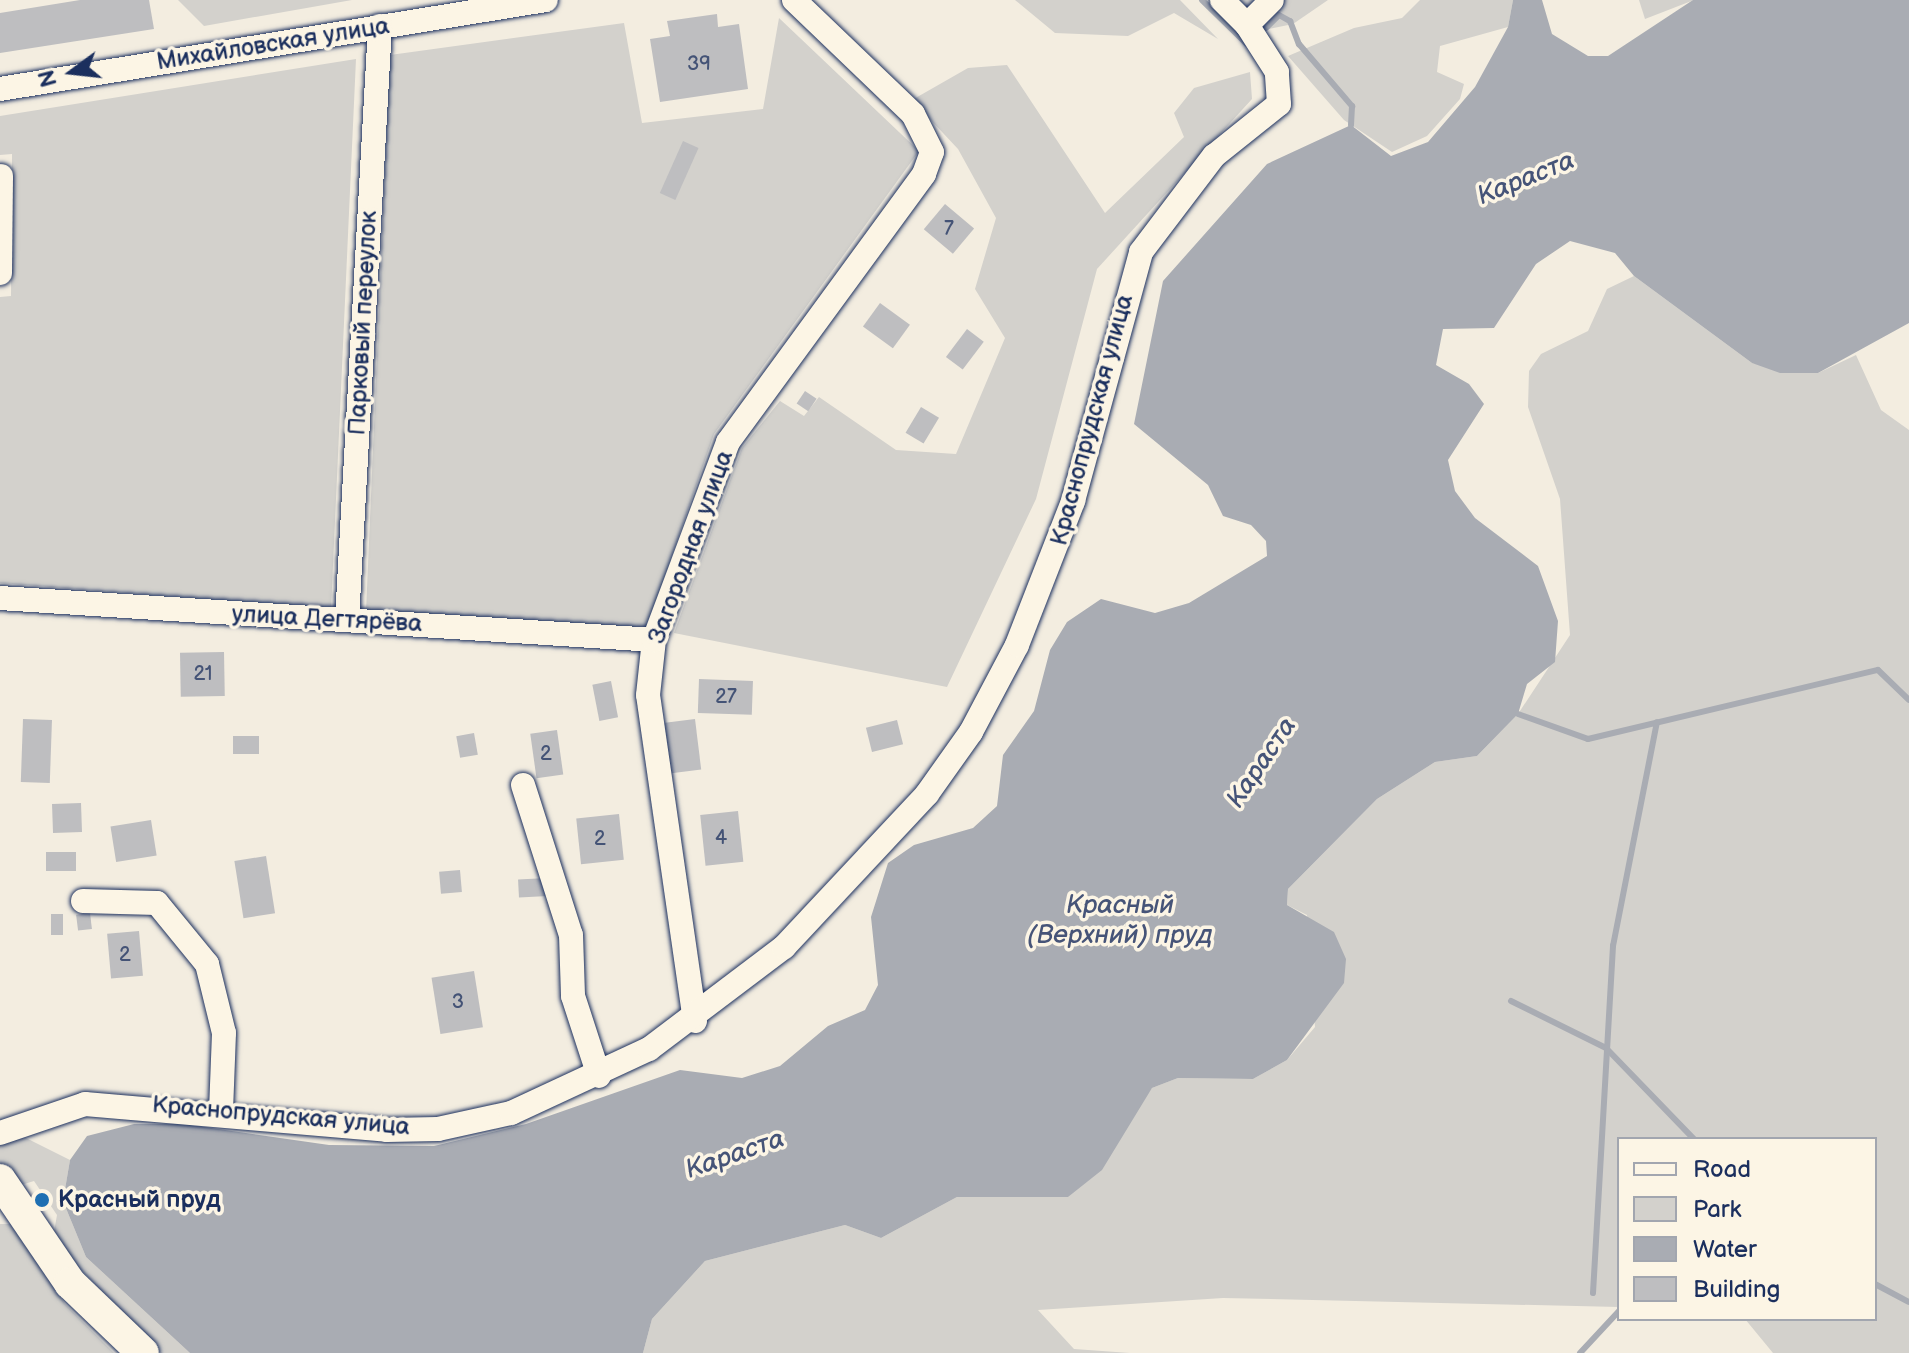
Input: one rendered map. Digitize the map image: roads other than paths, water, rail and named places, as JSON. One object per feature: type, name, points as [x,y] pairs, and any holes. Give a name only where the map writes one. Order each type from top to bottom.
[{"type":"main road","points":[[0,1180],[70,1283],[143,1353]]},
{"type":"street","name":"Михайловская улица","points":[[0,89],[546,0]]},
{"type":"street","name":"Загородная улица","points":[[695,1021],[648,695],[654,640],[728,442],[930,164],[930,138],[913,114],[794,0]]},
{"type":"street","points":[[1222,0],[1247,25],[1272,0]]},
{"type":"street","name":"Краснопрудская улица","points":[[0,1133],[85,1104],[221,1111],[343,1127],[438,1129],[511,1113],[599,1076],[695,1021],[838,893],[971,732],[1056,553],[1141,252],[1205,166],[1279,104],[1277,72],[1247,25]]},
{"type":"street","name":"Парковый переулок","points":[[347,620],[380,26]]},
{"type":"street","points":[[0,273],[1,176]]},
{"type":"street","name":"улица Дегтярёва","points":[[0,598],[654,640]]},
{"type":"street","points":[[523,785],[571,935],[573,996],[599,1076]]},
{"type":"street","points":[[83,901],[157,903],[207,964],[224,1033],[221,1111]]},
{"type":"water","name":"Красный (Верхний) пруд","points":[[1513,0],[1542,0],[1552,34],[1588,56],[1608,56],[1693,0],[1909,0],[1909,323],[1818,373],[1780,373],[1752,363],[1634,276],[1615,253],[1570,241],[1536,264],[1494,328],[1443,329],[1436,365],[1469,384],[1484,404],[1448,460],[1455,491],[1475,518],[1538,566],[1558,621],[1555,662],[1527,684],[1518,714],[1477,756],[1435,762],[1377,799],[1288,889],[1287,905],[1334,932],[1346,959],[1344,983],[1287,1060],[1253,1079],[1178,1078],[1152,1088],[1102,1170],[1068,1197],[957,1197],[881,1238],[845,1225],[705,1261],[652,1319],[643,1353],[190,1353],[86,1257],[63,1201],[70,1160],[87,1136],[134,1124],[184,1124],[329,1145],[434,1146],[526,1124],[680,1070],[742,1078],[780,1066],[828,1026],[865,1010],[878,985],[871,917],[888,863],[914,845],[973,828],[997,806],[1003,755],[1034,711],[1050,650],[1067,622],[1101,599],[1155,613],[1189,603],[1267,556],[1266,541],[1251,525],[1223,516],[1208,485],[1134,424],[1163,281],[1267,164],[1351,125],[1391,156],[1428,142],[1475,87],[1508,27]]},
{"type":"waterway","points":[[1202,0],[1247,44]]},
{"type":"waterway","points":[[1266,28],[1279,15],[1290,21],[1299,44],[1352,106],[1351,125]]},
{"type":"waterway","points":[[1518,714],[1588,739],[1878,670],[1909,700]]},
{"type":"waterway","points":[[1593,1293],[1613,946],[1657,722]]},
{"type":"waterway","points":[[1511,1001],[1606,1048],[1692,1137]]},
{"type":"waterway","points":[[1877,1285],[1909,1302]]},
{"type":"waterway","points":[[1580,1353],[1617,1313]]},
{"type":"place","name":"Красный пруд","points":[[42,1200]]},
{"type":"water label","name":"Караста","points":[[1526,179]]},
{"type":"water label","name":"Караста","points":[[1262,763]]},
{"type":"water label","name":"Караста","points":[[735,1155]]}]
